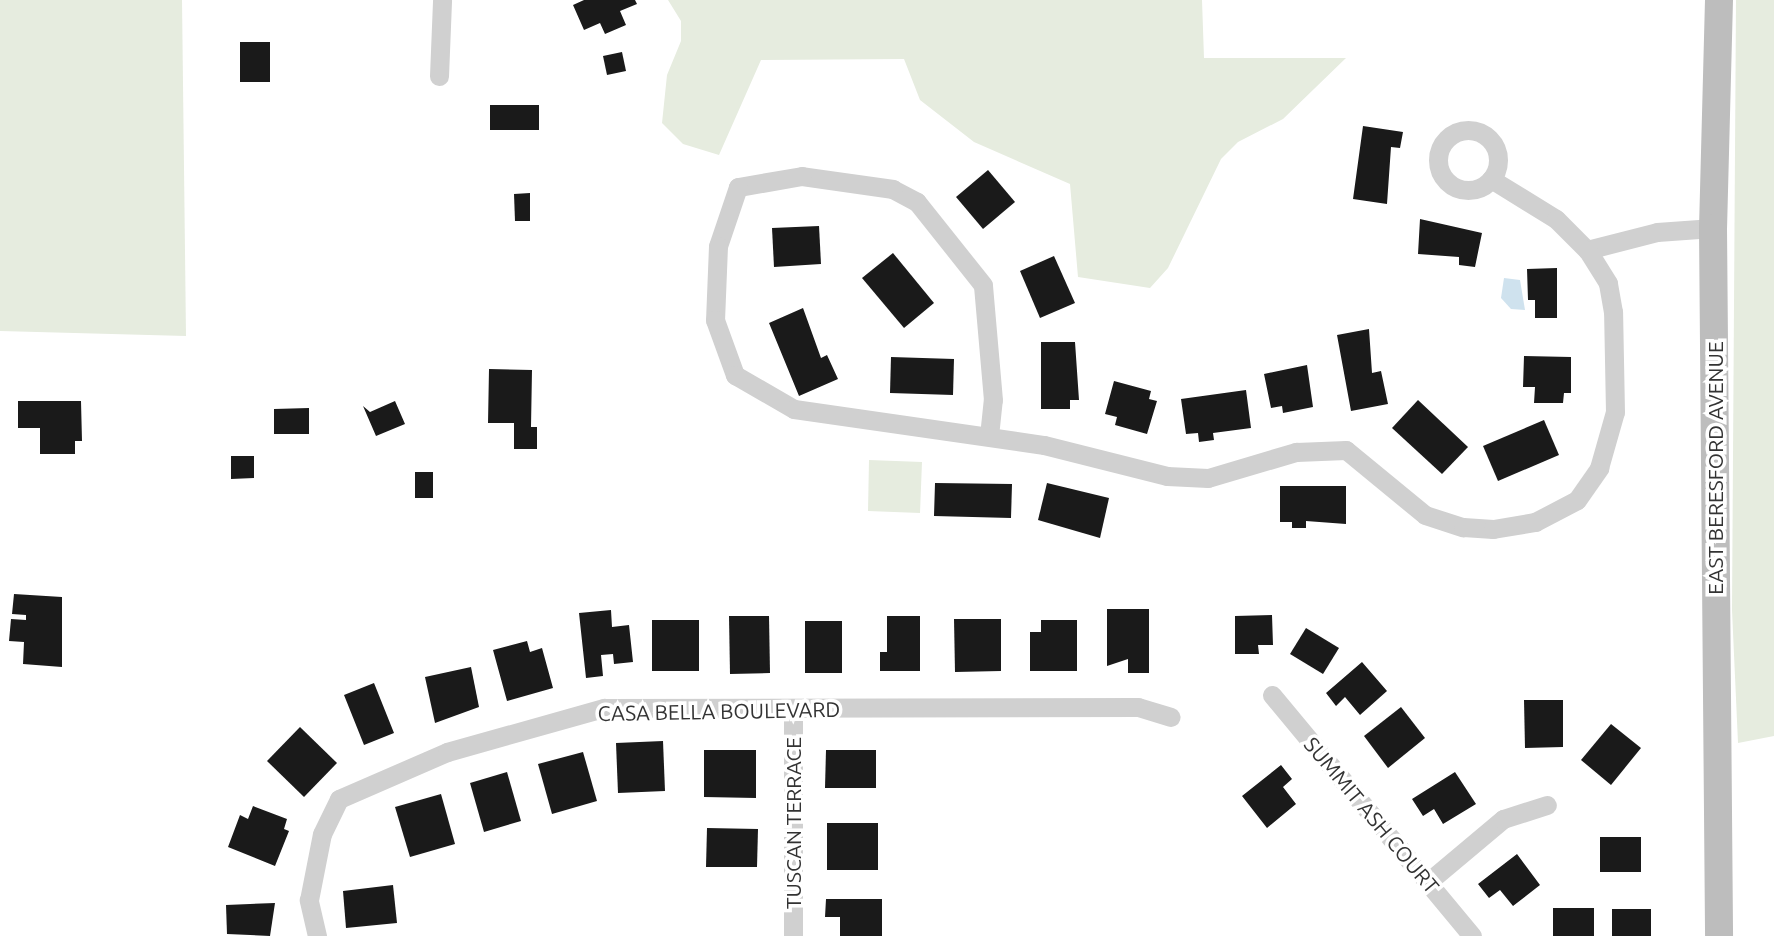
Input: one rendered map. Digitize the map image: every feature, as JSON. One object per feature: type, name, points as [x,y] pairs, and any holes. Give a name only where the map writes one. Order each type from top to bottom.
[{"type":"street","points":[[439,76],[442,0]]},
{"type":"street","name":"EAST BERESFORD AVENUE","points":[[1719,0],[1713,228],[1719,936]]},
{"type":"street","points":[[989,436],[993,400],[983,285],[917,202],[893,189],[802,176],[738,187],[718,246],[715,320],[735,375],[794,409],[952,436],[989,436],[1167,476],[1208,478],[1296,452],[1346,450],[1425,515],[1493,529],[1535,522],[1577,500],[1600,468],[1612,432],[1613,312],[1608,283],[1587,250],[1556,219],[1491,178]]},
{"type":"street","points":[[1587,250],[1657,232],[1713,228]]},
{"type":"street","name":"SUMMIT ASH COURT","points":[[1272,695],[1472,936]]},
{"type":"street","name":"CASA BELLA BOULEVARD","points":[[317,936],[309,900],[323,834],[339,799],[447,752],[604,708],[1138,707],[1170,717]]},
{"type":"street","name":"TUSCAN TERRACE","points":[[793,709],[793,936]]},
{"type":"street","points":[[1428,883],[1503,819],[1547,806]]},
{"type":"shaded area","points":[[0,0],[182,0],[186,336],[0,331]]},
{"type":"shaded area","points":[[668,0],[1202,0],[1204,58],[1346,58],[1283,119],[1238,142],[1221,159],[1168,268],[1150,288],[1078,277],[1070,184],[974,142],[920,100],[904,59],[761,60],[719,155],[683,144],[662,123],[667,75],[681,41],[681,21]]},
{"type":"shaded area","points":[[1736,0],[1774,0],[1774,736],[1738,743],[1732,610]]},
{"type":"shaded area","points":[[869,460],[922,462],[920,513],[868,511]]},
{"type":"water","points":[[1504,278],[1520,280],[1525,310],[1511,309],[1501,298]]},
{"type":"building","points":[[584,0],[635,0],[637,4],[620,11],[626,25],[605,34],[600,23],[584,30],[573,5]]},
{"type":"building","points":[[240,42],[270,42],[270,82],[240,82]]},
{"type":"building","points":[[622,52],[626,71],[607,75],[603,56]]},
{"type":"building","points":[[490,105],[539,105],[539,130],[490,130]]},
{"type":"building","points":[[1363,126],[1403,132],[1400,148],[1391,147],[1387,204],[1353,199]]},
{"type":"building","points":[[988,170],[1015,202],[983,229],[956,197]]},
{"type":"building","points":[[530,193],[530,221],[515,221],[514,194]]},
{"type":"building","points":[[1420,219],[1482,233],[1475,267],[1459,265],[1459,257],[1418,254]]},
{"type":"building","points":[[819,226],[821,264],[774,267],[772,228]]},
{"type":"building","points":[[893,253],[934,303],[904,328],[862,278]]},
{"type":"building","points":[[1054,256],[1075,303],[1040,318],[1020,271]]},
{"type":"building","points":[[1557,268],[1557,318],[1535,318],[1535,300],[1528,300],[1527,269]]},
{"type":"building","points":[[803,308],[821,358],[827,355],[838,379],[799,396],[769,323]]},
{"type":"building","points":[[1369,329],[1372,373],[1381,371],[1388,404],[1351,411],[1337,335]]},
{"type":"building","points":[[1041,342],[1075,342],[1079,400],[1070,400],[1070,409],[1041,409]]},
{"type":"building","points":[[1524,356],[1571,357],[1571,393],[1564,393],[1563,403],[1534,403],[1535,387],[1523,387]]},
{"type":"building","points":[[891,357],[954,359],[953,395],[890,393]]},
{"type":"building","points":[[1307,365],[1313,407],[1283,413],[1282,406],[1271,408],[1264,374]]},
{"type":"building","points":[[489,369],[532,370],[531,427],[537,427],[537,449],[514,449],[514,423],[488,423]]},
{"type":"building","points":[[1114,381],[1151,391],[1149,399],[1157,401],[1147,434],[1115,425],[1117,417],[1105,414]]},
{"type":"building","points":[[1246,390],[1251,428],[1213,433],[1214,440],[1199,442],[1198,433],[1186,434],[1181,399]]},
{"type":"building","points":[[1418,400],[1468,447],[1442,474],[1392,428]]},
{"type":"building","points":[[18,401],[81,401],[82,441],[75,441],[75,454],[40,454],[40,428],[18,428]]},
{"type":"building","points":[[395,401],[405,424],[376,436],[363,406],[370,412]]},
{"type":"building","points":[[309,408],[309,434],[274,434],[274,409]]},
{"type":"building","points":[[1544,420],[1559,455],[1498,481],[1483,446]]},
{"type":"building","points":[[231,456],[254,456],[254,478],[231,479]]},
{"type":"building","points":[[415,472],[433,472],[433,498],[415,498]]},
{"type":"building","points":[[935,483],[1012,484],[1011,518],[934,516]]},
{"type":"building","points":[[1047,483],[1109,498],[1100,538],[1038,520]]},
{"type":"building","points":[[1280,486],[1346,486],[1346,524],[1306,521],[1306,528],[1292,528],[1292,522],[1280,522]]},
{"type":"building","points":[[14,594],[62,597],[62,667],[23,664],[24,642],[9,641],[11,619],[26,620],[26,615],[12,614]]},
{"type":"building","points":[[1107,609],[1149,609],[1149,673],[1128,673],[1128,659],[1107,666]]},
{"type":"building","points":[[611,610],[612,627],[629,625],[633,662],[614,664],[613,654],[601,655],[603,676],[586,678],[579,613]]},
{"type":"building","points":[[1272,615],[1273,645],[1258,645],[1259,654],[1235,654],[1235,616]]},
{"type":"building","points":[[729,616],[769,616],[770,673],[730,674]]},
{"type":"building","points":[[887,616],[920,616],[920,671],[880,671],[880,652],[887,652]]},
{"type":"building","points":[[954,619],[1001,619],[1001,671],[955,672]]},
{"type":"building","points":[[652,620],[699,620],[699,671],[652,671]]},
{"type":"building","points":[[1041,620],[1077,620],[1077,671],[1030,671],[1030,632],[1041,632]]},
{"type":"building","points":[[805,621],[842,621],[842,673],[805,673]]},
{"type":"building","points":[[1306,628],[1339,648],[1323,674],[1290,654]]},
{"type":"building","points":[[527,641],[530,652],[542,648],[553,688],[507,701],[493,650]]},
{"type":"building","points":[[1362,662],[1387,691],[1360,715],[1345,697],[1336,706],[1326,693]]},
{"type":"building","points":[[471,667],[479,707],[435,723],[425,677]]},
{"type":"building","points":[[374,683],[394,733],[364,745],[344,695]]},
{"type":"building","points":[[1524,700],[1563,700],[1563,747],[1525,748]]},
{"type":"building","points":[[1401,707],[1425,738],[1388,768],[1364,736]]},
{"type":"building","points":[[1611,724],[1641,748],[1611,785],[1581,760]]},
{"type":"building","points":[[300,727],[337,763],[304,797],[267,761]]},
{"type":"building","points":[[663,741],[665,791],[618,793],[616,743]]},
{"type":"building","points":[[704,750],[756,750],[756,798],[704,797]]},
{"type":"building","points":[[826,750],[876,750],[876,788],[825,788]]},
{"type":"building","points":[[583,752],[597,801],[552,814],[538,764]]},
{"type":"building","points":[[1281,765],[1292,779],[1283,787],[1296,804],[1267,828],[1242,796]]},
{"type":"building","points":[[507,772],[521,821],[484,832],[470,783]]},
{"type":"building","points":[[1455,772],[1476,804],[1443,824],[1434,809],[1423,816],[1412,799]]},
{"type":"building","points":[[441,794],[455,844],[410,857],[395,807]]},
{"type":"building","points":[[253,806],[287,819],[284,829],[289,831],[275,866],[228,847],[240,815],[248,819]]},
{"type":"building","points":[[827,823],[878,823],[878,870],[827,870]]},
{"type":"building","points":[[707,828],[758,829],[757,867],[706,867]]},
{"type":"building","points":[[1600,837],[1641,837],[1641,872],[1600,872]]},
{"type":"building","points":[[1517,854],[1540,885],[1513,906],[1500,890],[1489,898],[1478,884]]},
{"type":"building","points":[[393,885],[397,923],[346,928],[343,891]]},
{"type":"building","points":[[826,899],[882,899],[882,936],[840,936],[840,917],[825,917]]},
{"type":"building","points":[[275,903],[270,936],[227,934],[226,905]]},
{"type":"building","points":[[1553,908],[1594,908],[1594,936],[1553,936]]},
{"type":"building","points":[[1612,909],[1651,909],[1651,936],[1612,936]]}]
